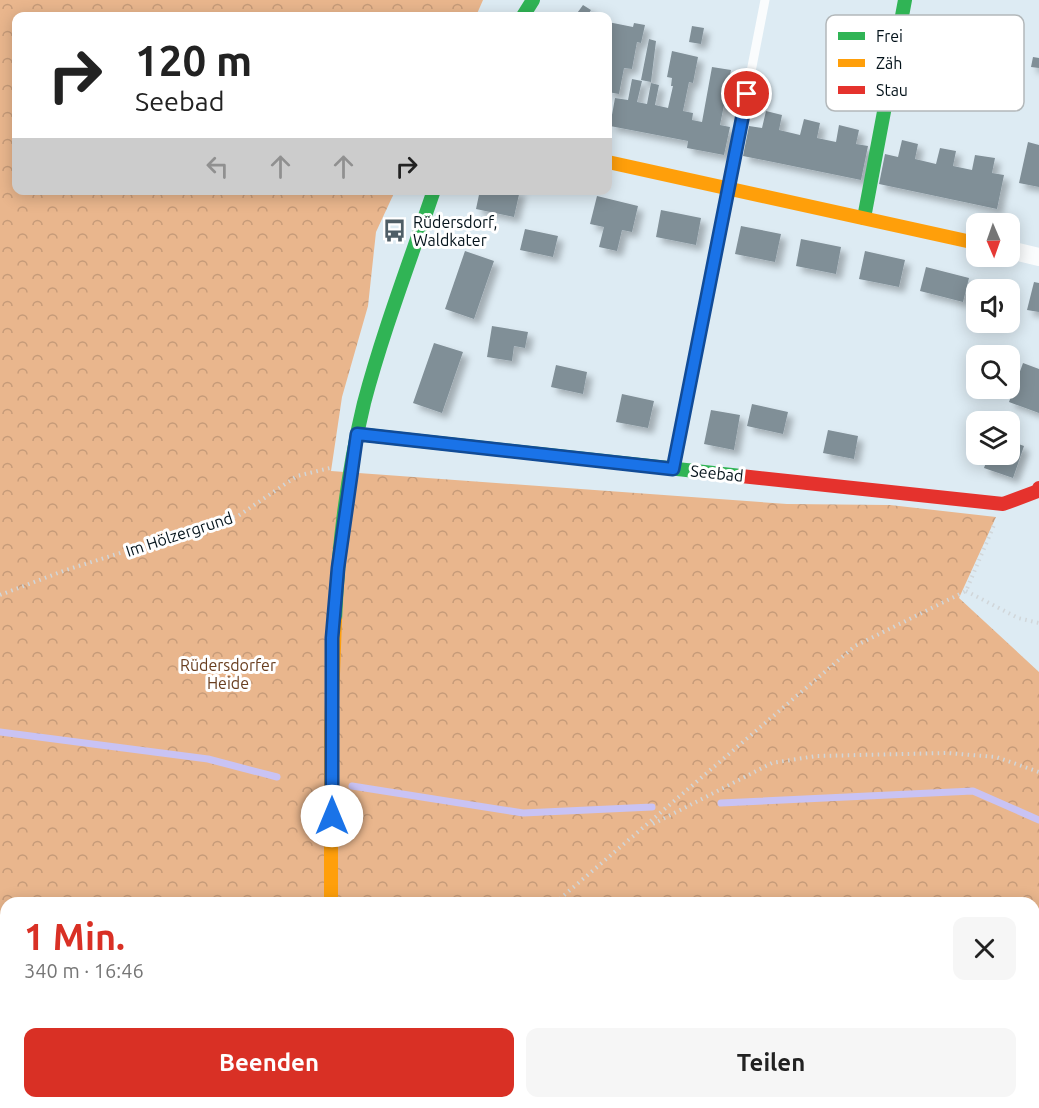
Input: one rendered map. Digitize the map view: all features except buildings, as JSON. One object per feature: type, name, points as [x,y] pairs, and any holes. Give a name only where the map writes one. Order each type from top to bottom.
[{"type":"street","points":[[902,15],[905,0]]},
{"type":"street","points":[[864,218],[884,111]]},
{"type":"street","points":[[612,163],[966,241]]},
{"type":"street","points":[[331,897],[332,638],[352,464],[357,434],[388,326],[432,195]]},
{"type":"street","points":[[1020,252],[1039,257]]},
{"type":"street","name":"Seebad","points":[[357,434],[1003,504],[1038,491],[1039,488]]},
{"type":"lane","points":[[673,469],[765,0]]},
{"type":"path","name":"Im Hölzergrund","points":[[0,595],[66,570],[238,516],[297,476],[352,464]]},
{"type":"path","points":[[562,897],[855,646],[966,591],[1003,504]]},
{"type":"path","points":[[966,591],[1018,618],[1039,623]]},
{"type":"path","points":[[645,828],[772,763],[816,756],[948,753],[996,757],[1039,772]]},
{"type":"green space","name":"Rüdersdorfer Heide","points":[[0,0],[483,0],[478,12],[12,12],[12,195],[393,195],[376,232],[368,306],[342,397],[331,471],[787,504],[890,505],[996,517],[959,598],[1039,672],[1039,897],[0,897]]},
{"type":"waterway","points":[[0,732],[208,759],[277,777]]},
{"type":"waterway","points":[[352,786],[523,813],[652,807]]},
{"type":"waterway","points":[[721,803],[973,791],[1039,820]]},
{"type":"traffic: fast","points":[[526,12],[533,0]]},
{"type":"traffic: fast","points":[[902,15],[905,0]]},
{"type":"traffic: fast","points":[[864,218],[884,111]]},
{"type":"traffic: fast","points":[[335,620],[344,511],[364,403],[388,323],[432,195]]},
{"type":"traffic: fast","points":[[357,434],[741,476]]},
{"type":"traffic: slow","points":[[612,163],[966,241]]},
{"type":"traffic: slow","points":[[331,897],[331,728],[335,620]]},
{"type":"traffic: jam","points":[[741,476],[1003,504],[1038,491],[1039,488]]},
{"type":"place","name":"Rüdersdorf, Waldkater","points":[[395,231]]},
{"type":"route","points":[[332,816],[332,638],[338,568],[357,434],[673,469],[747,94]]}]
